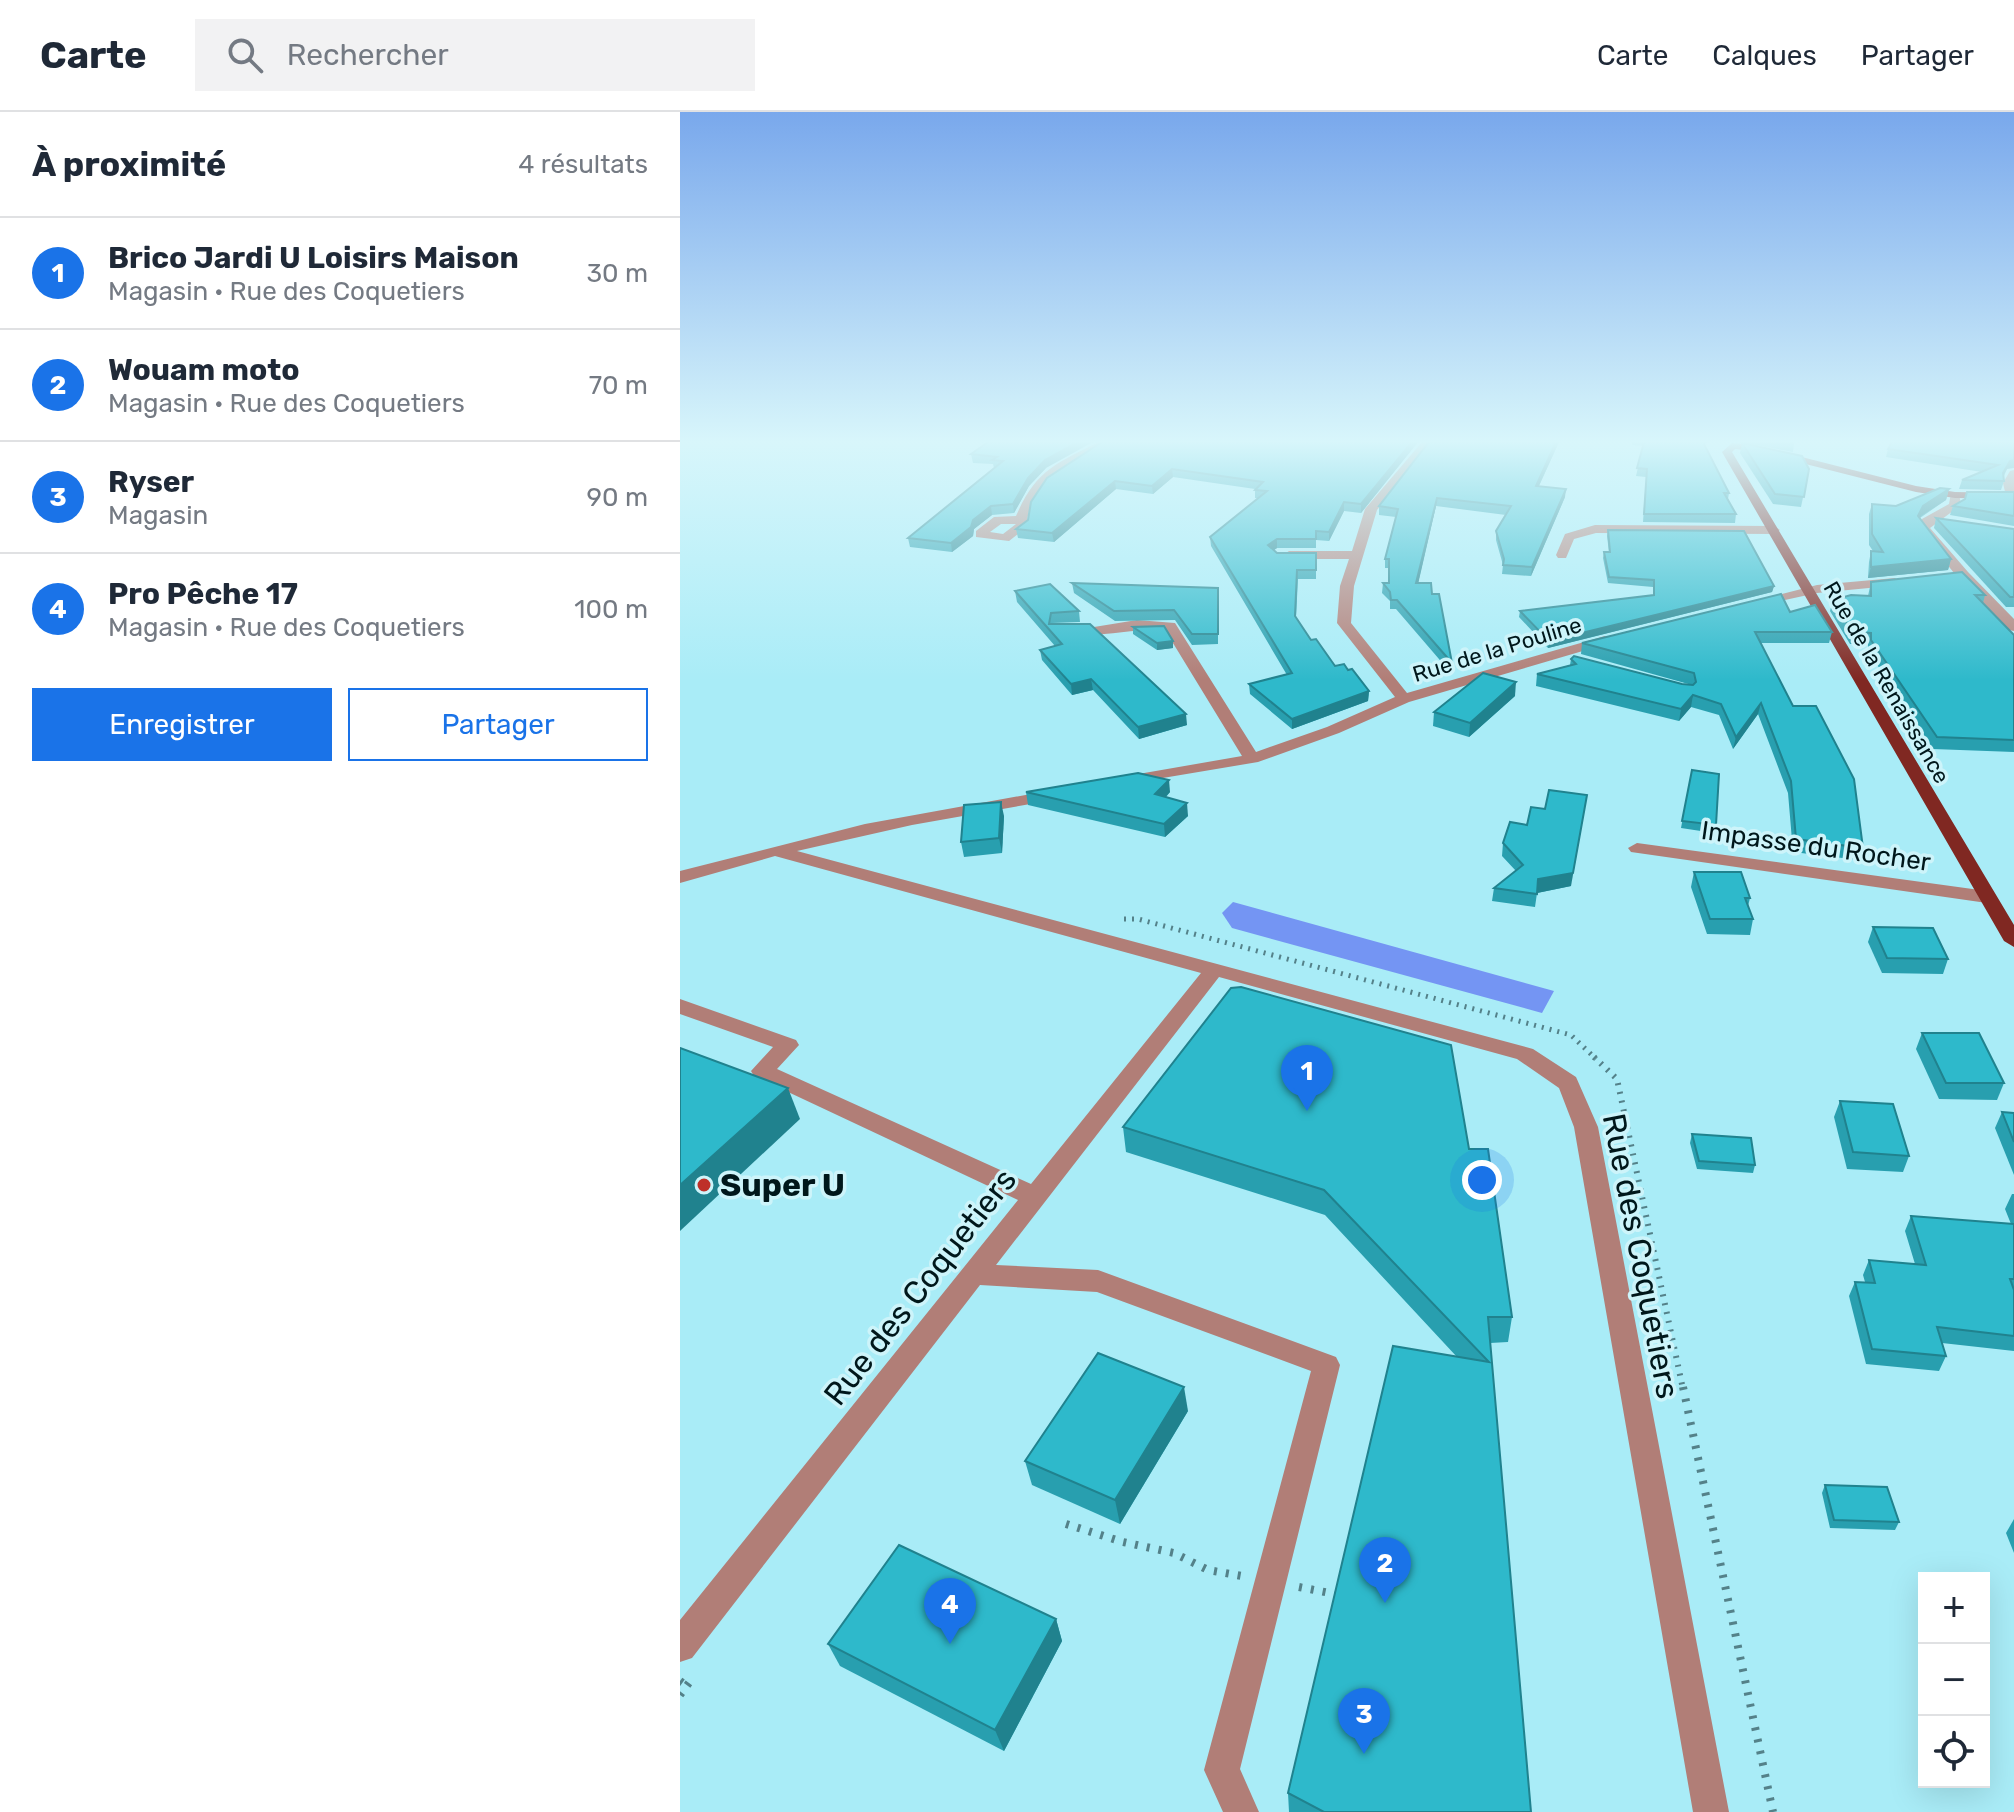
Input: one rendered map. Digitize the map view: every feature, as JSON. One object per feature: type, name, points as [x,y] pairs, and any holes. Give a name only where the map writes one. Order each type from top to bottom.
[{"type":"main road","name":"Rue de la Renaissance","points":[[1769,521],[2014,941]]},
{"type":"street","points":[[1367,521],[1347,586],[1344,623],[1404,699]]},
{"type":"street","points":[[1928,521],[1924,528],[1963,575],[2014,627]]},
{"type":"street","points":[[1562,555],[1569,537],[1595,529],[1774,530]]},
{"type":"street","points":[[1277,555],[1357,555]]},
{"type":"street","points":[[1948,577],[1963,575]]},
{"type":"street","points":[[1741,606],[1808,591],[1904,581]]},
{"type":"street","points":[[1058,629],[1094,631],[1137,624],[1170,626],[1252,759]]},
{"type":"street","name":"Rue de la Pouline","points":[[1104,785],[1252,759],[1333,730],[1404,699],[1624,635]]},
{"type":"street","points":[[1552,654],[1582,662]]},
{"type":"street","points":[[680,877],[848,832],[967,807],[1065,793]]},
{"type":"street","name":"Impasse du Rocher","points":[[1637,848],[1987,897]]},
{"type":"street","name":"Rue des Coquetiers","points":[[777,851],[1525,1054],[1568,1083],[1586,1127],[1711,1812]]},
{"type":"street","name":"Rue des Coquetiers","points":[[680,1646],[1213,971]]},
{"type":"street","points":[[680,1006],[788,1045],[762,1071],[1035,1197]]},
{"type":"street","points":[[973,1274],[1098,1281],[1326,1365],[1222,1770],[1241,1812]]},
{"type":"path","points":[[1110,920],[1138,919],[1571,1035],[1617,1079],[1773,1812]]},
{"type":"path","points":[[1066,1524],[1123,1542],[1174,1553],[1208,1570],[1341,1595]]},
{"type":"water","points":[[1233,902],[1554,991],[1542,1013],[1232,928],[1222,913]]},
{"type":"building","points":[[929,521],[973,521],[971,527],[951,543],[908,538]]},
{"type":"building","points":[[1026,521],[1066,521],[1052,533],[1016,529]]},
{"type":"building","points":[[1229,521],[1334,521],[1329,532],[1316,531],[1316,539],[1277,539],[1268,545],[1277,553],[1316,553],[1316,570],[1297,570],[1295,616],[1311,640],[1316,639],[1335,666],[1344,664],[1348,670],[1352,669],[1369,691],[1292,719],[1249,684],[1292,673],[1210,537]]},
{"type":"building","points":[[1395,521],[1431,521],[1416,583],[1431,583],[1432,594],[1439,594],[1452,663],[1397,600],[1391,600],[1390,592],[1383,583],[1389,583],[1389,559],[1385,559]]},
{"type":"building","points":[[1502,521],[1552,521],[1532,567],[1503,565],[1496,531]]},
{"type":"building","points":[[1872,521],[1922,521],[1951,559],[1871,567],[1871,551],[1883,552],[1872,534]]},
{"type":"building","points":[[1939,521],[2014,529],[2014,597],[2010,597]]},
{"type":"building","points":[[1608,530],[1744,531],[1774,586],[1549,641],[1520,611],[1654,595],[1654,580],[1609,577],[1604,552],[1610,552]]},
{"type":"building","points":[[1962,572],[1985,595],[1975,595],[2014,635],[2014,740],[1937,737],[1871,640],[1871,633],[1852,632],[1833,600],[1851,595],[1871,596],[1871,582]]},
{"type":"building","points":[[1072,583],[1218,588],[1218,634],[1192,634],[1174,610],[1114,611]]},
{"type":"building","points":[[1050,584],[1079,611],[1051,613],[1049,624],[1090,624],[1186,714],[1138,727],[1091,679],[1071,684],[1040,650],[1062,644],[1015,591]]},
{"type":"building","points":[[1781,594],[1790,612],[1815,605],[1832,632],[1755,632],[1793,706],[1816,706],[1854,779],[1863,848],[1796,839],[1791,781],[1761,703],[1736,737],[1721,704],[1693,695],[1681,709],[1537,674],[1576,664],[1571,659],[1574,656],[1693,685],[1696,682],[1694,673],[1582,643]]},
{"type":"building","points":[[1164,626],[1173,641],[1157,643],[1133,627]]},
{"type":"building","points":[[1483,673],[1516,682],[1470,723],[1434,712]]},
{"type":"building","points":[[1692,770],[1719,774],[1716,825],[1682,821]]},
{"type":"building","points":[[1138,773],[1169,780],[1155,794],[1187,803],[1164,824],[1026,792]]},
{"type":"building","points":[[1549,790],[1587,795],[1573,873],[1538,879],[1537,894],[1494,888],[1523,865],[1503,843],[1510,822],[1527,825],[1531,807],[1545,809]]},
{"type":"building","points":[[1001,802],[999,838],[961,842],[964,805]]},
{"type":"building","points":[[1694,872],[1741,872],[1750,898],[1745,898],[1753,919],[1710,919]]},
{"type":"building","points":[[1873,927],[1933,928],[1948,959],[1887,958]]},
{"type":"building","points":[[1241,987],[1451,1045],[1469,1149],[1488,1149],[1512,1317],[1488,1317],[1531,1812],[1324,1812],[1288,1793],[1393,1346],[1489,1362],[1324,1190],[1123,1127],[1231,988]]},
{"type":"building","points":[[1922,1033],[1979,1033],[2004,1083],[1946,1083]]},
{"type":"building","points":[[680,1048],[788,1088],[680,1185]]},
{"type":"building","points":[[1840,1101],[1893,1104],[1909,1156],[1853,1152]]},
{"type":"building","points":[[2002,1112],[2014,1113],[2014,1142]]},
{"type":"building","points":[[1692,1134],[1751,1138],[1755,1165],[1699,1161]]},
{"type":"building","points":[[1911,1216],[2014,1224],[2014,1279],[2010,1279],[2014,1290],[2014,1336],[1937,1327],[1946,1356],[1872,1349],[1855,1282],[1875,1283],[1869,1260],[1926,1265]]},
{"type":"building","points":[[1098,1353],[1184,1387],[1115,1500],[1025,1461]]},
{"type":"building","points":[[1825,1485],[1887,1487],[1899,1522],[1834,1520]]},
{"type":"building","points":[[899,1545],[1056,1619],[995,1730],[828,1644]]},
{"type":"place","name":"Brico Jardi U Loisirs Maison","points":[[1307,1111]]},
{"type":"place","name":"Super U","points":[[704,1185]]},
{"type":"place","name":"Wouam moto","points":[[1385,1603]]},
{"type":"place","name":"Pro Pêche 17","points":[[950,1644]]},
{"type":"place","name":"Ryser","points":[[1364,1754]]}]
